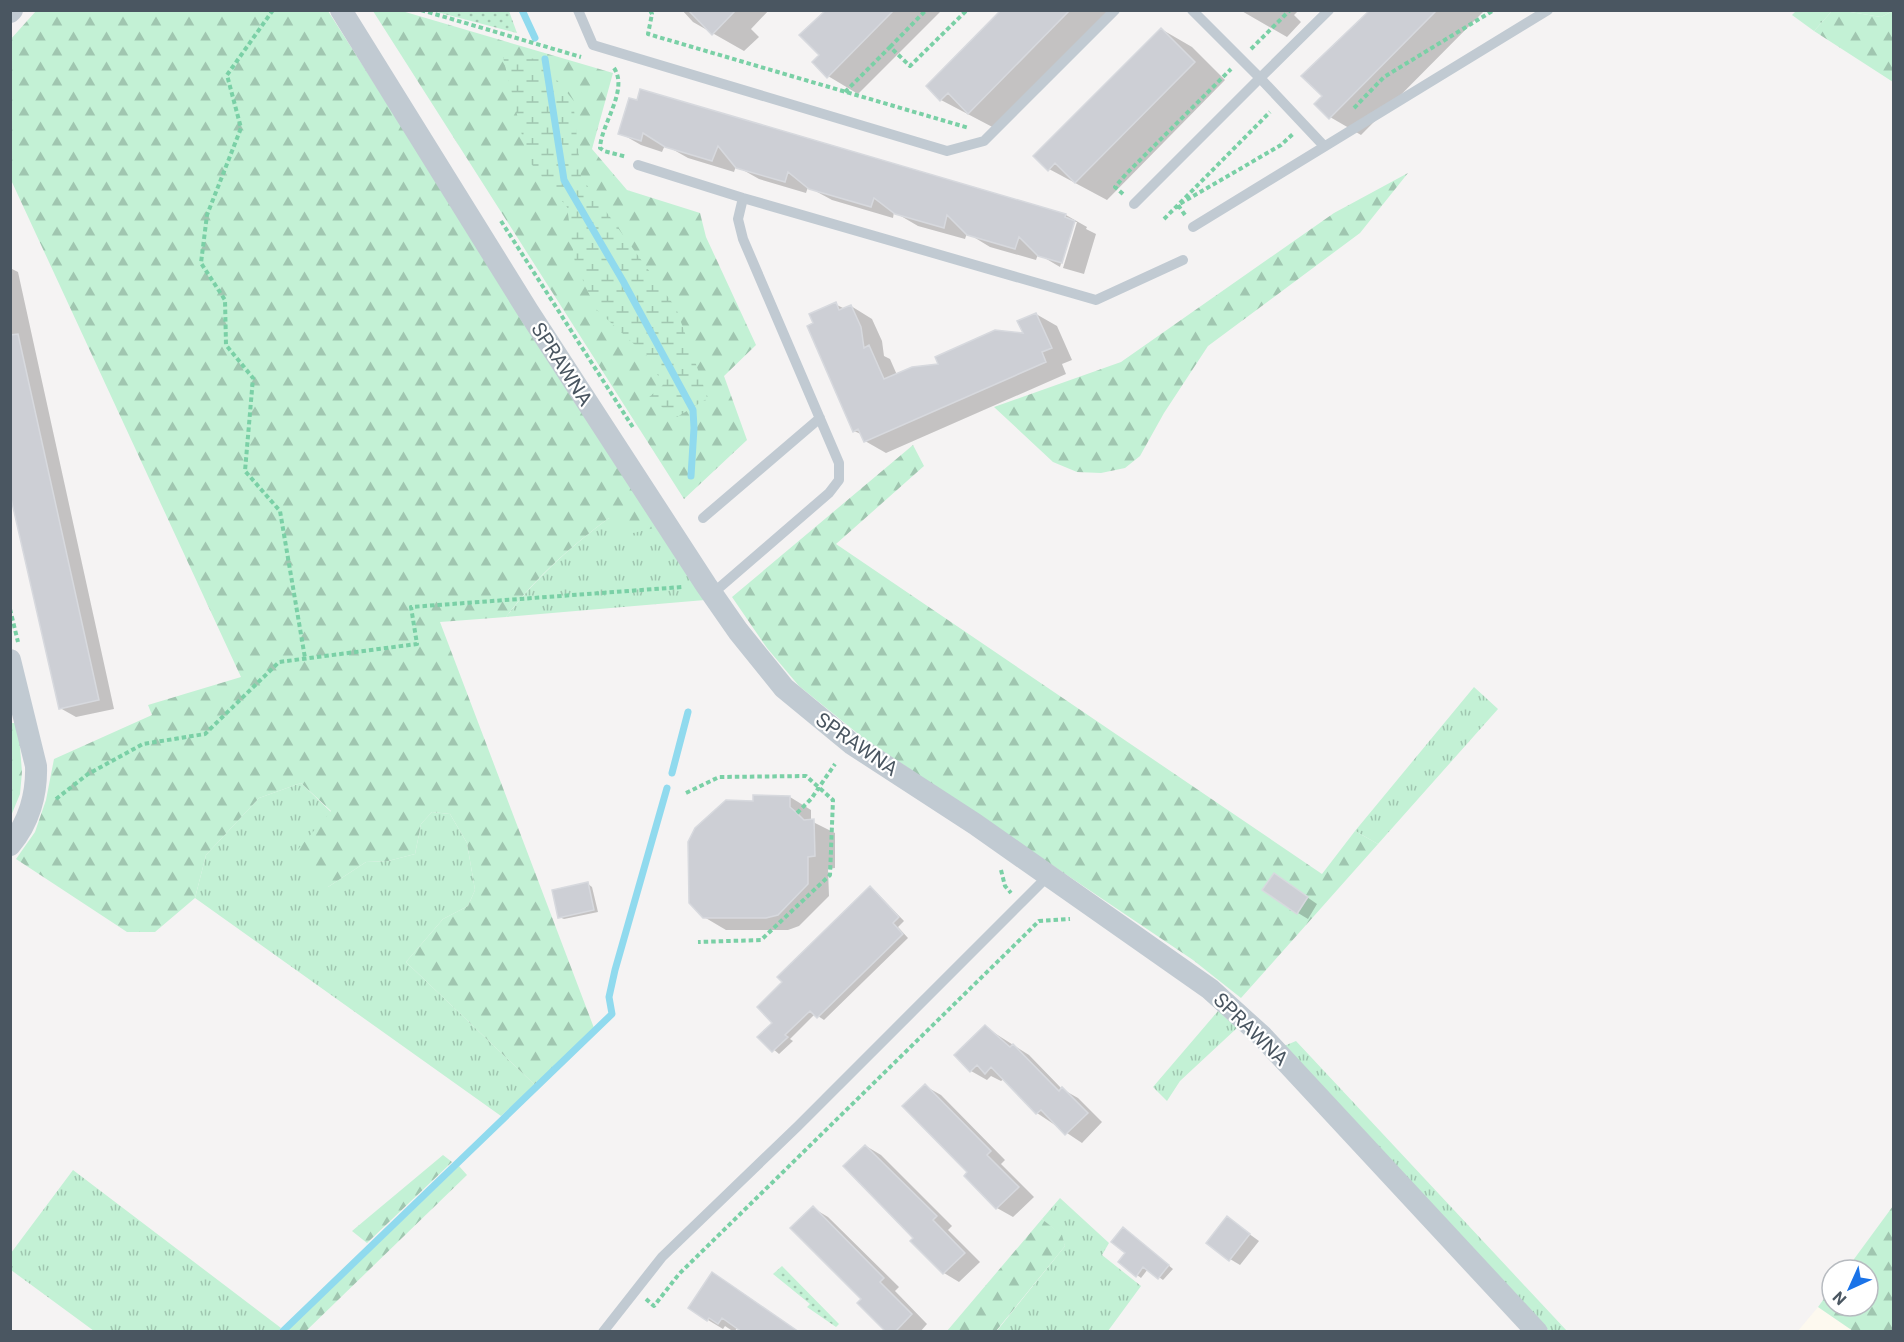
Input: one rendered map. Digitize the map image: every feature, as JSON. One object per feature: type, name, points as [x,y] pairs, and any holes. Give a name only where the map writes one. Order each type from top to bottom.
[{"type":"street","name":"SPRAWNA","points":[[341,10],[528,311],[709,589],[761,661],[784,688],[852,744],[975,824],[1202,983],[1262,1036],[1537,1332]]},
{"type":"street","points":[[10,845],[24,823],[35,792],[36,777],[36,766],[11,662]]},
{"type":"lane","points":[[578,10],[593,45],[947,151],[984,141],[1115,10]]},
{"type":"lane","points":[[1192,10],[1324,146]]},
{"type":"lane","points":[[1134,204],[1329,10]]},
{"type":"lane","points":[[1193,226],[1548,10]]},
{"type":"lane","points":[[638,165],[743,198],[1096,300],[1183,260]]},
{"type":"lane","points":[[709,589],[829,493],[839,480],[839,463],[743,239],[738,219],[743,198]]},
{"type":"lane","points":[[703,518],[820,418]]},
{"type":"lane","points":[[603,1332],[662,1257],[798,1126],[1048,876]]},
{"type":"path","points":[[273,10],[227,75],[241,128],[207,215],[201,263],[225,300],[226,345],[253,378],[245,471],[280,511],[305,658]]},
{"type":"path","points":[[421,10],[586,58]]},
{"type":"path","points":[[650,10],[652,14],[648,34],[976,130]]},
{"type":"path","points":[[844,92],[926,10]]},
{"type":"path","points":[[890,47],[910,66],[967,10]]},
{"type":"path","points":[[1134,204],[1115,187],[1290,10]]},
{"type":"path","points":[[1349,113],[1384,78],[1494,10]]},
{"type":"path","points":[[1244,41],[1270,68]]},
{"type":"path","points":[[608,65],[613,67],[618,75],[619,86],[600,148],[635,159],[638,165]]},
{"type":"path","points":[[1193,226],[1178,206],[1272,110]]},
{"type":"path","points":[[500,220],[634,429]]},
{"type":"path","points":[[52,802],[88,774],[143,744],[205,734],[279,662],[417,644],[411,608],[709,589]]},
{"type":"path","points":[[797,813],[835,764]]},
{"type":"path","points":[[686,793],[718,777],[806,776],[833,800],[830,875],[761,939],[698,942]]},
{"type":"path","points":[[636,1291],[654,1306],[679,1274],[1039,921],[1076,919]]},
{"type":"shaded area","points":[[1818,1307],[1820,1318],[1834,1318],[1853,1331],[1797,1332]]},
{"type":"green space","points":[[36,11],[328,11],[658,527],[629,534],[609,518],[554,564],[506,617],[440,622],[594,1028],[535,1085],[406,962],[443,919],[468,906],[475,890],[467,843],[450,814],[432,812],[421,824],[415,854],[388,861],[366,862],[328,887],[293,855],[331,811],[301,783],[259,798],[206,855],[195,898],[155,932],[127,932],[16,859],[35,832],[46,800],[54,759],[152,715],[148,705],[241,677],[11,180],[10,40]]},
{"type":"green space","points":[[373,11],[402,11],[613,73],[592,149],[627,190],[700,213],[706,237],[756,345],[724,376],[747,440],[684,499]]},
{"type":"green space","points":[[433,11],[509,11],[517,33]]},
{"type":"green space","points":[[1796,11],[1832,11],[1814,31],[1792,15]]},
{"type":"green space","points":[[1832,11],[1881,17],[1893,11],[1893,82],[1814,31]]},
{"type":"green space","points":[[1844,11],[1893,11],[1881,17]]},
{"type":"green space","points":[[503,57],[540,59],[573,100],[581,177],[676,308],[708,398],[677,417],[648,398],[663,385],[648,357],[596,309],[575,263],[567,207],[528,160]]},
{"type":"green space","points":[[1408,173],[1360,233],[1208,346],[1164,413],[1140,456],[1125,468],[1101,473],[1077,472],[1053,462],[994,407],[1121,362],[1334,213]]},
{"type":"green space","points":[[913,445],[924,466],[836,544],[1322,874],[1355,831],[1378,844],[1241,998],[1193,960],[862,737],[799,686],[767,648],[732,597]]},
{"type":"green space","points":[[609,518],[658,527],[705,600],[506,617],[554,564]]},
{"type":"green space","points":[[1474,687],[1498,709],[1378,844],[1355,831]]},
{"type":"green space","points":[[11,723],[18,723],[22,772],[20,794],[11,816]]},
{"type":"green space","points":[[301,783],[331,812],[328,887],[366,862],[388,861],[415,854],[421,824],[432,812],[450,814],[467,843],[475,890],[468,906],[443,919],[406,962],[535,1085],[501,1116],[195,898],[206,855],[259,798]]},
{"type":"green space","points":[[1218,1011],[1237,1028],[1180,1081],[1167,1101],[1153,1087]]},
{"type":"green space","points":[[1296,1041],[1567,1331],[1549,1331],[1284,1046]]},
{"type":"green space","points":[[443,1155],[452,1162],[367,1243],[352,1231]]},
{"type":"green space","points":[[459,1166],[467,1175],[306,1331],[287,1331]]},
{"type":"green space","points":[[73,1170],[281,1328],[277,1332],[94,1331],[11,1270],[11,1253]]},
{"type":"green space","points":[[1060,1198],[1109,1243],[1102,1255],[1141,1286],[1108,1331],[996,1332],[1065,1246],[1061,1235],[1042,1219]]},
{"type":"green space","points":[[1893,1206],[1893,1331],[1853,1331],[1834,1318],[1880,1318],[1880,1258],[1855,1258]]},
{"type":"green space","points":[[1042,1219],[1062,1235],[1065,1246],[996,1331],[947,1331]]},
{"type":"green space","points":[[782,1266],[839,1324],[836,1327],[807,1307],[810,1304],[773,1274]]},
{"type":"building","points":[[688,10],[736,10],[712,35]]},
{"type":"building","points":[[826,10],[894,10],[827,78],[812,62],[819,55],[799,35]]},
{"type":"building","points":[[1001,10],[1070,10],[968,114],[948,93],[940,101],[926,86]]},
{"type":"building","points":[[1370,10],[1437,10],[1329,119],[1314,104],[1322,96],[1301,76]]},
{"type":"building","points":[[1161,28],[1195,62],[1075,183],[1055,163],[1048,171],[1033,156]]},
{"type":"building","points":[[640,89],[1066,214],[1065,217],[1075,221],[1062,263],[1038,256],[1019,237],[1015,249],[967,235],[947,215],[944,228],[895,214],[874,198],[871,207],[809,189],[788,172],[785,182],[736,168],[718,146],[712,161],[665,147],[643,133],[641,141],[618,134],[629,98],[637,100]]},
{"type":"building","points":[[836,302],[839,310],[851,305],[861,327],[864,348],[869,345],[884,379],[912,367],[938,364],[935,357],[995,330],[1023,333],[1017,321],[1036,313],[1052,348],[1042,352],[1046,362],[864,442],[858,429],[853,432],[807,326],[813,323],[809,314]]},
{"type":"building","points":[[18,334],[99,700],[59,709],[10,494],[10,335]]},
{"type":"building","points":[[753,795],[790,796],[790,807],[804,820],[814,819],[815,856],[808,857],[808,884],[778,915],[766,918],[703,918],[689,903],[688,842],[695,828],[726,800],[753,801]]},
{"type":"building","points":[[1274,873],[1308,897],[1297,914],[1262,890]]},
{"type":"building","points":[[588,882],[594,910],[558,918],[552,890]]},
{"type":"building","points":[[870,886],[899,917],[893,923],[903,934],[817,1018],[810,1011],[785,1035],[788,1037],[772,1052],[757,1037],[772,1023],[757,1007],[782,982],[777,977]]},
{"type":"building","points":[[985,1025],[1010,1047],[1013,1044],[1059,1091],[1062,1087],[1088,1113],[1065,1135],[1041,1110],[1036,1114],[991,1067],[985,1074],[977,1065],[970,1072],[954,1055]]},
{"type":"building","points":[[925,1084],[991,1151],[987,1155],[1019,1187],[996,1209],[964,1176],[967,1172],[902,1106]]},
{"type":"building","points":[[865,1145],[937,1216],[933,1220],[965,1253],[943,1274],[910,1241],[913,1238],[843,1166]]},
{"type":"building","points":[[813,1206],[884,1278],[880,1282],[912,1314],[895,1332],[886,1332],[857,1303],[861,1299],[790,1228]]},
{"type":"building","points":[[1227,1216],[1250,1234],[1229,1261],[1206,1243]]},
{"type":"building","points":[[1123,1227],[1169,1265],[1158,1279],[1143,1267],[1136,1277],[1118,1262],[1125,1253],[1111,1242]]},
{"type":"building","points":[[712,1272],[799,1332],[742,1332],[722,1318],[718,1324],[709,1318],[707,1321],[688,1308]]},
{"type":"waterway","points":[[522,10],[535,38]]},
{"type":"waterway","points":[[545,59],[564,180],[623,281],[693,410],[691,476]]},
{"type":"waterway","points":[[672,773],[688,712]]},
{"type":"waterway","points":[[282,1332],[612,1014],[609,997],[615,970],[667,788]]}]
